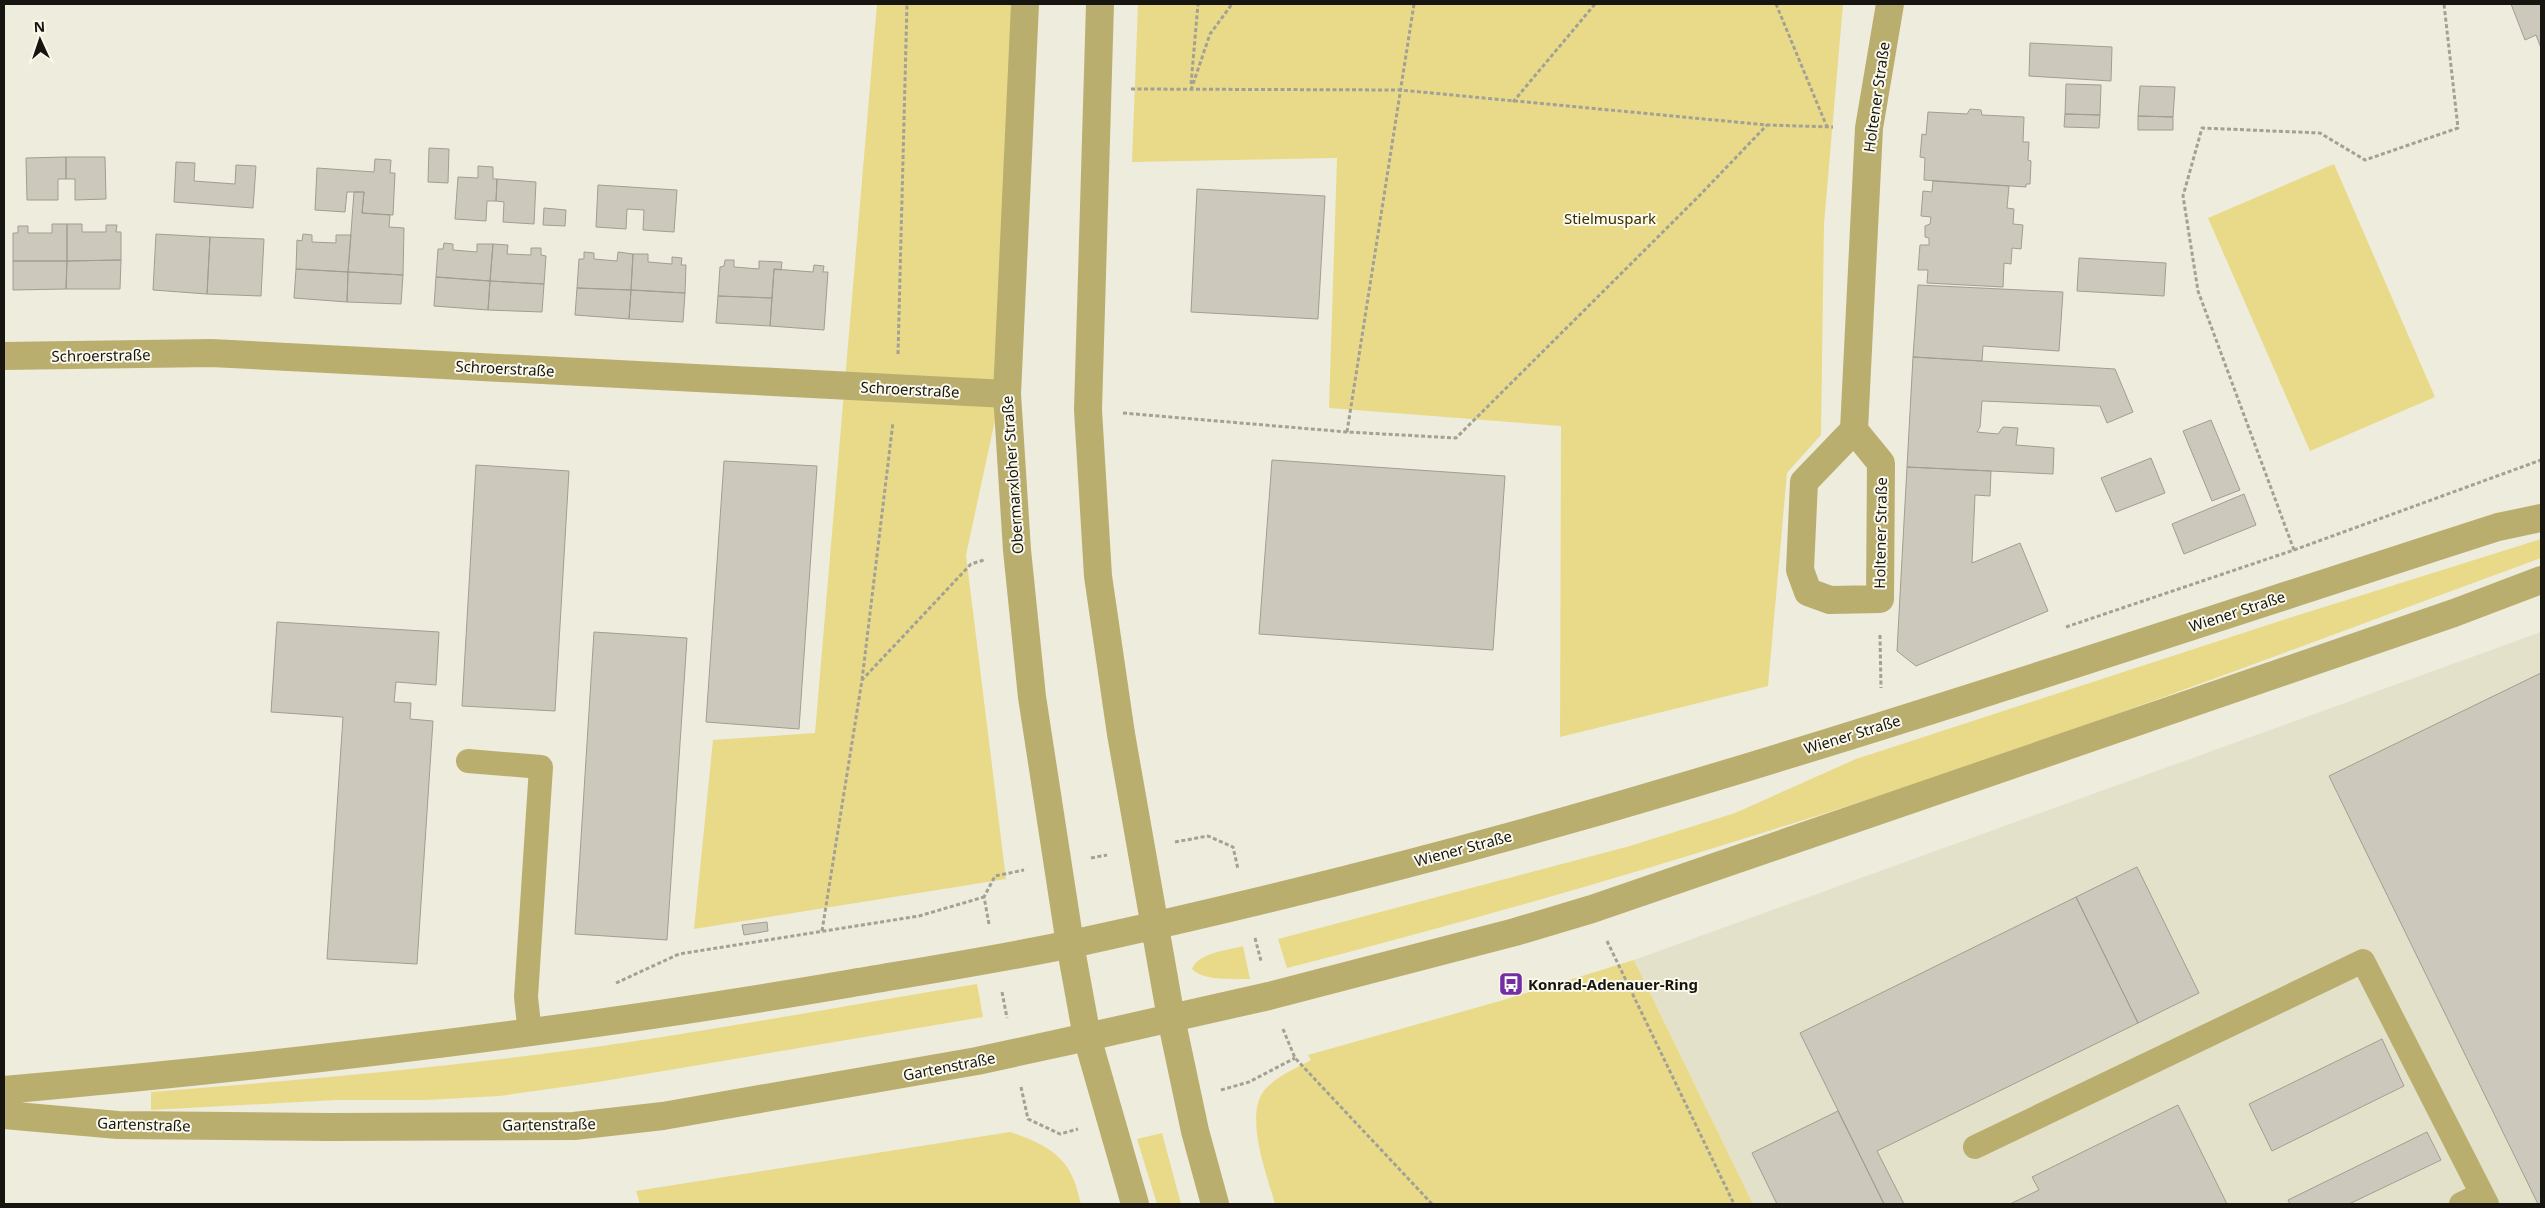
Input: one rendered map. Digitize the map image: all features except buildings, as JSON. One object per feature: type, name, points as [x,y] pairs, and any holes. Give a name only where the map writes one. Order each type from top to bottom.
[{"type":"street","name":"Obermarxloher Straße","points":[[1025,4],[1007,394],[1017,550],[1032,697],[1070,944],[1088,1038]]},
{"type":"street","points":[[1100,4],[1088,410],[1098,576],[1121,734],[1154,925],[1196,1131],[1215,1204]]},
{"type":"street","name":"Holtener Straße","points":[[1854,430],[1881,463],[1880,599],[1830,600],[1808,592],[1800,570],[1804,482],[1854,430],[1869,128],[1890,4]]},
{"type":"street","name":"Schroerstraße","points":[[4,356],[211,353],[1007,394]]},
{"type":"street","name":"Wiener Straße","points":[[1070,944],[1154,925],[1478,844],[1674,790],[2498,527],[2541,518]]},
{"type":"street","points":[[1172,1018],[1392,964],[1592,909],[2436,620],[2541,580]]},
{"type":"street","points":[[4,1090],[243,1068],[530,1034],[723,1005],[1070,944]]},
{"type":"street","name":"Gartenstraße","points":[[4,1115],[118,1125],[329,1127],[574,1126],[663,1116],[977,1062],[1172,1018]]},
{"type":"street","points":[[1088,1038],[1135,1204]]},
{"type":"lane","points":[[468,761],[541,768],[526,997],[530,1034]]},
{"type":"lane","points":[[1975,1147],[2363,960],[2477,1201]]},
{"type":"path","points":[[822,931],[862,680],[897,388],[907,4]]},
{"type":"path","points":[[1190,90],[1198,4]]},
{"type":"path","points":[[1190,90],[1210,34],[1232,4]]},
{"type":"path","points":[[1346,432],[1414,4]]},
{"type":"path","points":[[1513,102],[1595,4]]},
{"type":"path","points":[[1776,4],[1827,127]]},
{"type":"path","points":[[2294,550],[2198,291],[2182,196],[2202,128],[2320,133],[2365,160],[2458,128],[2444,4]]},
{"type":"path","points":[[1098,89],[1400,90],[1767,125],[1869,128]]},
{"type":"path","points":[[1088,410],[1346,432],[1456,438],[1692,203],[1767,125]]},
{"type":"path","points":[[2059,630],[2294,550],[2541,460]]},
{"type":"path","points":[[862,680],[971,564],[1017,550]]},
{"type":"path","points":[[1880,599],[1881,690],[1890,687]]},
{"type":"path","points":[[1592,909],[1734,1204]]},
{"type":"shaded area","points":[[2541,632],[2541,1204],[1753,1204],[1634,960]]},
{"type":"green space","points":[[877,4],[1016,4],[1000,397],[966,555],[1006,879],[694,929],[713,740],[815,733]]},
{"type":"green space","name":"Stielmuspark","points":[[1138,4],[1843,4],[1824,224],[1821,435],[1787,473],[1768,686],[1560,737],[1561,426],[1329,408],[1337,158],[1132,162]]},
{"type":"green space","points":[[2334,164],[2435,397],[2310,451],[2208,218]]},
{"type":"green space","points":[[2541,539],[2541,558],[2032,744],[1789,825],[1647,868],[1431,930],[1287,968],[1278,939],[1630,846],[1735,813],[1856,759],[2286,619]]},
{"type":"green space","points":[[1243,946],[1250,979],[1203,976],[1192,969],[1200,959]]},
{"type":"green space","points":[[1634,960],[1753,1204],[1275,1204],[1259,1147],[1256,1117],[1258,1103],[1263,1092],[1273,1082],[1311,1060],[1308,1055],[1500,1001]]},
{"type":"green space","points":[[977,984],[983,1017],[598,1082],[500,1096],[426,1100],[336,1100],[151,1110],[151,1092],[390,1071],[589,1048]]},
{"type":"green space","points":[[1010,1132],[1036,1142],[1053,1152],[1060,1159],[1073,1177],[1081,1204],[640,1204],[636,1191]]},
{"type":"green space","points":[[1162,1133],[1181,1204],[1157,1204],[1137,1139]]},
{"type":"place","name":"Konrad-Adenauer-Ring","points":[[1511,984]]}]
